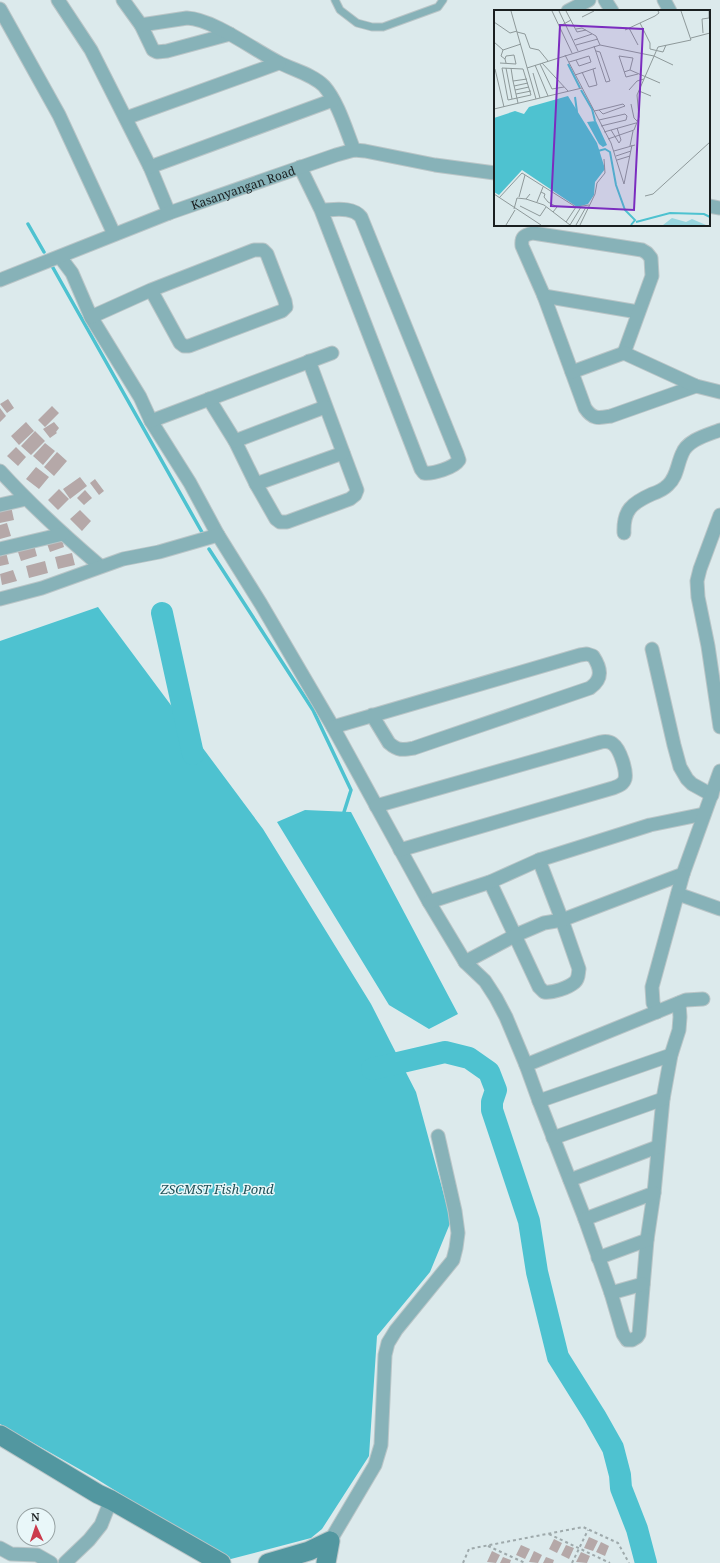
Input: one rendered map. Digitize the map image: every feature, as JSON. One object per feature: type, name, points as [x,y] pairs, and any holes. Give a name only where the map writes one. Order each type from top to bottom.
[{"type":"street","points":[[0,4],[7,0]]},
{"type":"street","points":[[58,0],[91,50],[150,167],[169,213]]},
{"type":"street","points":[[124,0],[141,25],[153,50],[157,52],[167,51],[230,34]]},
{"type":"street","points":[[570,10],[589,0]]},
{"type":"street","points":[[605,0],[611,10]]},
{"type":"street","points":[[664,0],[669,10]]},
{"type":"street","points":[[0,9],[59,115],[114,234]]},
{"type":"street","points":[[141,25],[195,18],[230,34],[279,63],[318,80],[333,100],[354,150]]},
{"type":"street","points":[[126,118],[279,63]]},
{"type":"street","points":[[150,167],[333,100]]},
{"type":"street","name":"Kasanyangan Road","points":[[0,280],[169,213],[300,167],[354,150],[435,165],[494,173]]},
{"type":"street","points":[[300,167],[321,210],[421,469],[424,473],[431,474],[457,464],[459,460],[458,454],[361,217],[357,212],[352,210],[321,210]]},
{"type":"street","points":[[710,206],[720,208]]},
{"type":"street","points":[[624,353],[652,276],[651,258],[647,253],[642,250],[540,234],[526,234],[522,240],[522,246],[544,296],[585,408],[589,415],[597,418],[611,416],[696,386]]},
{"type":"street","points":[[91,317],[151,290],[254,250],[263,250],[267,254],[286,307],[282,310],[189,346],[184,346],[180,343],[151,290]]},
{"type":"street","points":[[60,257],[72,273],[91,317],[140,397],[151,421],[190,483],[218,535],[261,604],[333,727],[429,902],[465,962],[485,981],[506,1017],[585,1219],[611,1293],[624,1337],[627,1340],[637,1338],[639,1334],[646,1240],[654,1193],[657,1147],[663,1099],[671,1054],[680,1017],[679,1003]]},
{"type":"street","points":[[544,296],[638,312]]},
{"type":"street","points":[[151,421],[332,353]]},
{"type":"street","points":[[572,372],[624,353],[696,386],[720,392]]},
{"type":"street","points":[[209,399],[235,441],[256,484],[276,519],[280,522],[287,522],[350,498],[355,495],[357,490],[308,362]]},
{"type":"street","points":[[235,441],[325,407]]},
{"type":"street","points":[[624,533],[623,522],[625,514],[632,506],[661,490],[673,480],[682,453],[687,446],[694,441],[720,430]]},
{"type":"street","points":[[256,484],[343,453]]},
{"type":"street","points":[[0,471],[26,499],[100,566]]},
{"type":"street","points":[[0,505],[26,499]]},
{"type":"street","points":[[720,515],[717,533],[700,569],[697,581],[698,597],[714,646],[720,727]]},
{"type":"street","points":[[0,549],[63,534]]},
{"type":"street","points":[[0,599],[42,588],[123,559],[159,552],[218,535]]},
{"type":"street","points":[[652,649],[680,767],[687,779],[692,784],[712,795]]},
{"type":"street","points":[[333,727],[372,715],[580,655],[587,654],[593,656],[597,662],[600,678],[596,684],[590,688],[414,748],[399,750],[392,746],[372,715]]},
{"type":"street","points":[[376,806],[601,742],[608,741],[615,745],[622,758],[625,779],[621,785],[617,787],[400,850]]},
{"type":"street","points":[[657,1012],[653,1002],[652,987],[657,966],[683,874],[720,771]]},
{"type":"street","points":[[429,902],[490,882],[539,860],[650,825],[704,814]]},
{"type":"street","points":[[490,882],[539,987],[544,992],[561,989],[575,982],[578,976],[578,969],[562,920],[539,860]]},
{"type":"street","points":[[465,962],[516,935],[544,923],[562,920],[683,874]]},
{"type":"street","points":[[678,894],[720,909]]},
{"type":"street","points":[[526,1065],[679,1003],[693,999],[703,999]]},
{"type":"street","points":[[539,1101],[671,1054]]},
{"type":"street","points":[[553,1138],[663,1099]]},
{"type":"street","points":[[326,1563],[330,1541],[375,1465],[382,1445],[385,1355],[388,1343],[396,1330],[453,1260],[458,1233],[455,1211],[438,1136]]},
{"type":"street","points":[[570,1180],[657,1147]]},
{"type":"street","points":[[585,1219],[654,1193]]},
{"type":"street","points":[[598,1258],[646,1240]]},
{"type":"street","points":[[611,1293],[643,1284]]},
{"type":"street","points":[[0,1435],[98,1494],[221,1563]]},
{"type":"street","points":[[65,1563],[89,1540],[101,1525],[111,1500]]},
{"type":"street","points":[[268,1563],[307,1557],[330,1541]]},
{"type":"street","points":[[0,1548],[17,1559],[31,1553],[51,1563]]},
{"type":"lane","points":[[335,0],[340,10],[357,23],[372,27],[383,27],[438,6],[443,0]]},
{"type":"path","points":[[463,1563],[469,1549],[583,1527],[618,1543],[629,1563]]},
{"type":"path","points":[[572,1563],[588,1529]]},
{"type":"path","points":[[548,1534],[610,1563]]},
{"type":"path","points":[[487,1546],[525,1563]]},
{"type":"water","name":"ZSCMST Fish Pond","points":[[98,607],[263,829],[371,1004],[416,1092],[451,1221],[430,1272],[377,1336],[369,1456],[322,1529],[311,1538],[227,1560],[95,1478],[0,1424],[0,641]]},
{"type":"water","points":[[305,810],[351,812],[458,1014],[429,1029],[389,1005],[277,822]]},
{"type":"building","points":[[8,399],[14,408],[7,413],[0,404]]},
{"type":"building","points":[[52,406],[59,413],[45,427],[38,420]]},
{"type":"building","points":[[0,408],[6,416],[0,422]]},
{"type":"building","points":[[26,422],[34,431],[19,445],[11,436]]},
{"type":"building","points":[[54,422],[59,428],[56,432],[57,433],[50,438],[43,429]]},
{"type":"building","points":[[35,431],[45,441],[31,455],[21,446]]},
{"type":"building","points":[[45,443],[55,451],[43,465],[33,456]]},
{"type":"building","points":[[16,447],[26,457],[18,466],[7,456]]},
{"type":"building","points":[[57,452],[67,461],[54,476],[44,467]]},
{"type":"building","points":[[36,467],[49,477],[39,489],[26,479]]},
{"type":"building","points":[[80,477],[87,486],[70,499],[63,489]]},
{"type":"building","points":[[95,479],[104,491],[99,495],[90,483]]},
{"type":"building","points":[[59,489],[69,499],[58,510],[48,500]]},
{"type":"building","points":[[85,490],[92,498],[84,505],[77,498]]},
{"type":"building","points":[[11,506],[14,520],[0,523],[0,509]]},
{"type":"building","points":[[80,510],[91,521],[82,531],[70,519]]},
{"type":"building","points":[[7,523],[11,536],[0,539],[0,525]]},
{"type":"building","points":[[61,536],[64,547],[50,552],[46,541]]},
{"type":"building","points":[[34,545],[37,556],[21,561],[17,549]]},
{"type":"building","points":[[6,552],[9,564],[0,566],[0,553]]},
{"type":"building","points":[[72,553],[75,565],[58,569],[55,557]]},
{"type":"building","points":[[45,561],[48,573],[29,578],[26,566]]},
{"type":"building","points":[[13,570],[17,581],[2,585],[0,574]]},
{"type":"building","points":[[589,1537],[598,1541],[593,1551],[584,1548]]},
{"type":"building","points":[[554,1539],[562,1543],[557,1553],[549,1549]]},
{"type":"building","points":[[601,1542],[609,1546],[605,1556],[596,1552]]},
{"type":"building","points":[[521,1545],[530,1549],[525,1559],[516,1555]]},
{"type":"building","points":[[566,1545],[574,1548],[569,1559],[561,1555]]},
{"type":"building","points":[[492,1551],[500,1555],[496,1563],[487,1562]]},
{"type":"building","points":[[534,1551],[542,1555],[538,1563],[529,1562]]},
{"type":"building","points":[[581,1552],[590,1556],[587,1563],[576,1562]]},
{"type":"building","points":[[503,1557],[511,1560],[510,1563],[500,1563]]},
{"type":"building","points":[[546,1557],[554,1560],[553,1563],[543,1563]]},
{"type":"waterway","points":[[28,224],[44,252]]},
{"type":"waterway","points":[[52,266],[203,534]]},
{"type":"waterway","points":[[209,549],[313,710],[351,790],[344,812]]},
{"type":"waterway","points":[[162,613],[193,754]]},
{"type":"waterway","points":[[372,1069],[445,1052],[469,1058],[489,1072],[496,1090],[492,1102],[492,1110],[529,1221],[537,1272],[558,1357],[613,1448],[620,1475],[621,1488],[637,1529],[646,1563]]}]
